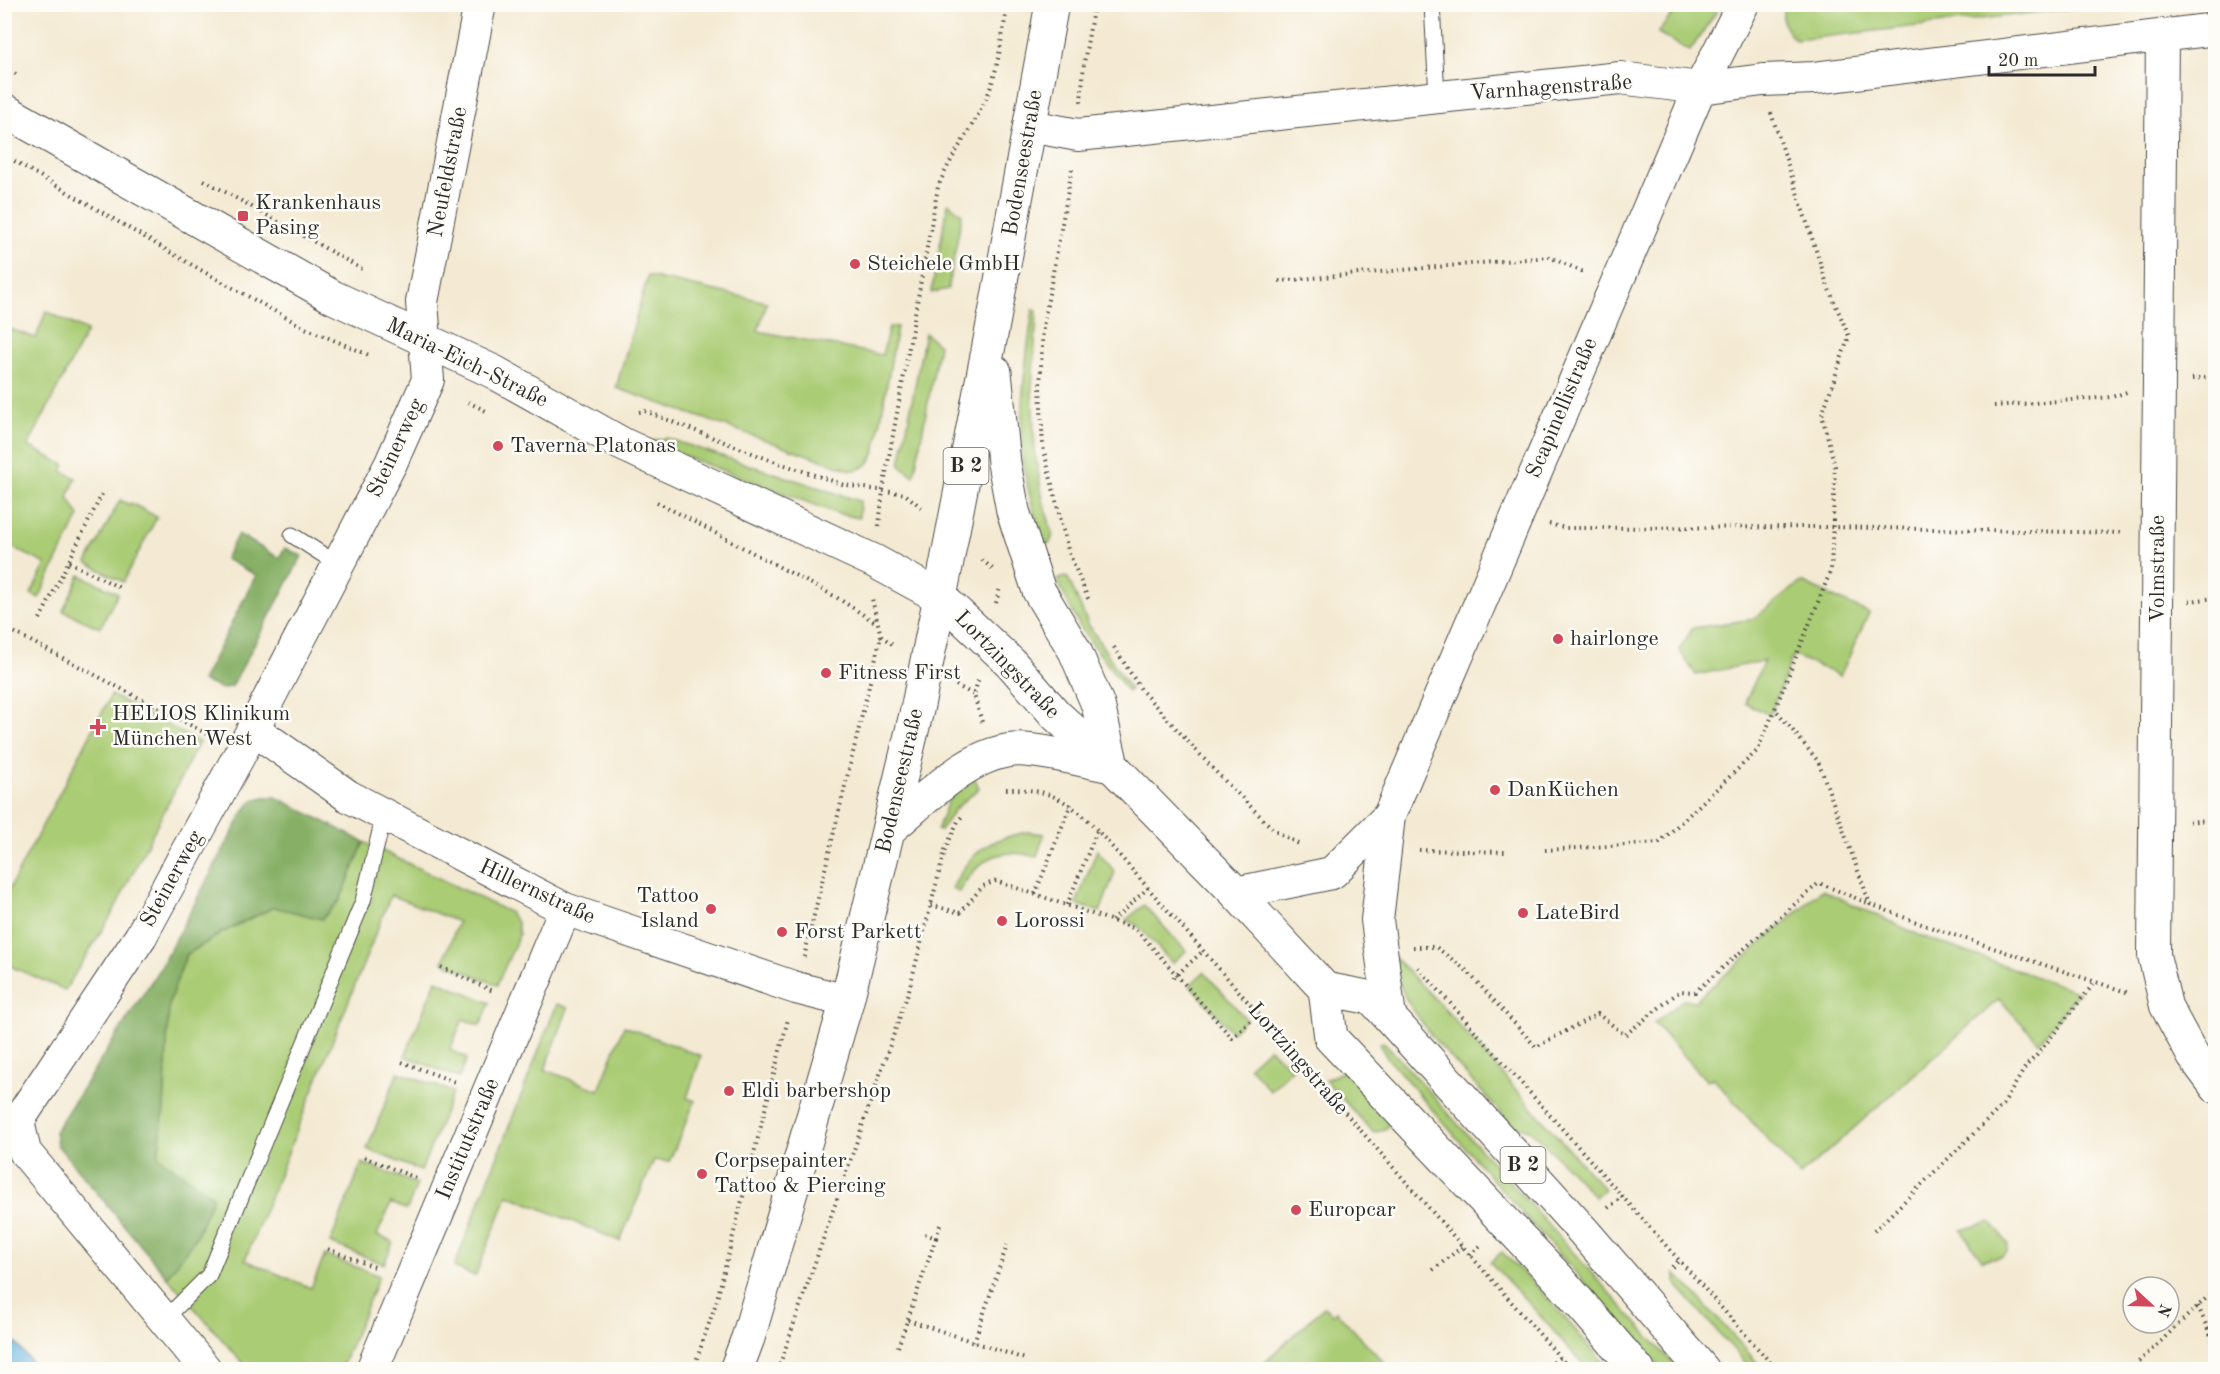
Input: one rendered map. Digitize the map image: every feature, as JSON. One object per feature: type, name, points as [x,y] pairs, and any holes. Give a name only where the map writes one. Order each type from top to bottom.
[{"type":"main road","name":"Bodenseestraße","points":[[736,1370],[748,1338],[847,1001],[917,710],[991,335],[1052,4]]},
{"type":"main road","name":"Maria-Eich-Straße","points":[[4,110],[333,297],[494,372],[622,444],[866,556],[940,597]]},
{"type":"main road","points":[[888,830],[964,768],[991,754],[1024,750],[1112,766],[1098,705],[1075,651],[1039,591],[1013,511],[1004,464],[991,335]]},
{"type":"main road","name":"Lortzingstraße","points":[[940,597],[1011,663],[1056,715],[1112,766],[1236,893],[1325,989],[1331,1038],[1558,1278],[1638,1370]]},
{"type":"main road","name":"B 2","points":[[1325,989],[1372,998],[1584,1232],[1703,1370]]},
{"type":"street","name":"Neufeldstraße","points":[[424,340],[422,303],[480,4]]},
{"type":"street","name":"Scapinellistraße","points":[[1390,1017],[1377,920],[1389,816],[1614,285],[1700,88],[1743,4]]},
{"type":"street","name":"Varnhagenstraße","points":[[1030,126],[1078,135],[1620,78],[1700,88],[1763,80],[1814,78],[2216,29]]},
{"type":"street","name":"Volmstraße","points":[[2162,36],[2154,955],[2166,1006],[2193,1056],[2216,1087]]},
{"type":"street","name":"Steinerweg","points":[[206,1370],[25,1152],[18,1121],[141,936],[339,565],[391,463],[428,380],[424,340]]},
{"type":"street","name":"Hillernstraße","points":[[247,741],[565,909],[796,988],[847,1001]]},
{"type":"street","name":"Scapinellistraße","points":[[1236,893],[1332,873],[1389,816]]},
{"type":"street","name":"Institutstraße","points":[[372,1370],[565,909]]},
{"type":"lane","points":[[1432,4],[1437,98]]},
{"type":"lane","points":[[292,535],[339,565]]},
{"type":"lane","points":[[164,1320],[209,1275],[363,901],[384,815]]},
{"type":"path","name":"Bodenseestraße","points":[[635,412],[645,411],[770,460],[845,485],[884,490],[938,187],[947,165],[986,100],[1008,4]]},
{"type":"path","points":[[1068,550],[1043,447],[1040,387],[1043,327],[1078,135],[1084,63],[1094,4]]},
{"type":"path","points":[[4,68],[24,79]]},
{"type":"path","points":[[1545,850],[1659,843],[1757,751],[1832,570],[1831,527],[1835,467],[1822,415],[1850,336],[1828,287],[1763,80]]},
{"type":"path","points":[[4,155],[188,263],[305,328],[377,359]]},
{"type":"path","points":[[194,175],[363,270]]},
{"type":"path","points":[[1279,281],[1549,257],[1614,285]]},
{"type":"path","points":[[1994,406],[2112,397],[2159,383],[2216,376]]},
{"type":"path","points":[[40,620],[103,492]]},
{"type":"path","points":[[1516,517],[1565,528],[1831,527],[2158,533]]},
{"type":"path","points":[[69,562],[120,588]]},
{"type":"path","points":[[876,623],[881,636]]},
{"type":"path","points":[[4,627],[247,741]]},
{"type":"path","points":[[1775,709],[1818,761],[1870,904]]},
{"type":"path","name":"Lortzingstraße","points":[[1001,789],[1024,789],[1050,794],[1071,804],[1098,831],[1571,1370]]},
{"type":"path","points":[[1035,894],[1071,804]]},
{"type":"path","points":[[778,1370],[909,990],[945,850],[958,821],[970,808]]},
{"type":"path","points":[[1067,905],[1098,831]]},
{"type":"path","points":[[1385,849],[1508,852]]},
{"type":"path","points":[[932,905],[960,913],[977,891],[996,881],[1035,894],[1132,928],[1144,938],[1206,1012],[1232,1038],[1258,1014]]},
{"type":"path","points":[[1401,948],[1436,946],[1467,971],[1536,1047],[1598,1014],[1625,1035],[1680,991],[1695,992],[1819,883],[1924,925],[2166,1006]]},
{"type":"path","points":[[1112,921],[1148,888]]},
{"type":"path","points":[[1175,976],[1203,951]]},
{"type":"path","points":[[441,967],[504,996]]},
{"type":"path","points":[[1874,1231],[2003,1105],[2026,1066],[2095,982]]},
{"type":"path","points":[[402,1062],[465,1087]]},
{"type":"path","points":[[364,1157],[426,1181]]},
{"type":"path","points":[[1418,1195],[1423,1191]]},
{"type":"path","points":[[1607,1209],[1623,1196]]},
{"type":"path","points":[[898,1347],[941,1221]]},
{"type":"path","points":[[925,1234],[936,1238]]},
{"type":"path","points":[[974,1342],[1008,1245]]},
{"type":"path","points":[[1433,1270],[1463,1246]]},
{"type":"path","points":[[327,1249],[387,1272]]},
{"type":"path","points":[[1672,1267],[1680,1260]]},
{"type":"path","points":[[2130,1370],[2216,1289]]},
{"type":"path","points":[[2198,1306],[2216,1348]]},
{"type":"path","points":[[908,1320],[1026,1359]]},
{"type":"path","points":[[1544,1370],[1560,1357]]},
{"type":"green space","points":[[1785,4],[2101,5],[1796,40],[1784,24]]},
{"type":"green space","points":[[1679,5],[1721,5],[1690,51],[1658,33]]},
{"type":"green space","points":[[948,203],[962,214],[948,289],[931,293]]},
{"type":"green space","points":[[648,276],[767,302],[758,331],[882,355],[889,327],[897,327],[876,448],[868,464],[851,470],[616,388]]},
{"type":"green space","points":[[1033,310],[1037,311],[1032,389],[1035,453],[1043,500],[1053,535],[1050,543],[1043,545],[1027,485],[1022,449],[1024,380]]},
{"type":"green space","points":[[46,311],[87,331],[28,446],[65,465],[62,471],[76,478],[68,497],[79,516],[39,598],[31,594],[46,564],[8,545],[5,552],[4,327],[36,338]]},
{"type":"green space","points":[[925,333],[939,345],[914,476],[900,465]]},
{"type":"green space","points":[[666,438],[860,501],[859,518],[836,513],[647,442]]},
{"type":"green space","points":[[120,500],[130,505],[131,503],[157,517],[123,582],[87,563]]},
{"type":"green space","points":[[238,534],[279,558],[285,548],[302,556],[232,686],[222,689],[202,681],[256,575],[225,559]]},
{"type":"green space","points":[[80,575],[118,593],[100,628],[63,611]]},
{"type":"green space","points":[[1068,578],[1088,624],[1130,689],[1128,692],[1080,627],[1057,580]]},
{"type":"green space","points":[[1801,582],[1869,613],[1840,676],[1793,655],[1770,715],[1745,703],[1764,661],[1696,675],[1679,650],[1693,628],[1753,619]]},
{"type":"green space","points":[[111,695],[199,742],[111,916],[65,990],[5,964],[5,897]]},
{"type":"green space","points":[[974,777],[979,788],[955,809],[940,831],[937,830],[949,799]]},
{"type":"green space","points":[[263,797],[276,797],[364,842],[340,900],[322,919],[274,907],[225,931],[186,955],[169,1003],[164,1108],[158,1156],[213,1197],[196,1237],[167,1277],[57,1145],[55,1131],[160,968],[243,813],[252,801]]},
{"type":"green space","points":[[1028,832],[1044,834],[1037,857],[1011,853],[990,858],[974,871],[959,892],[952,889],[965,865],[981,849],[1002,839]]},
{"type":"green space","points":[[364,842],[509,912],[517,922],[519,935],[497,985],[443,962],[458,922],[391,895],[245,1260],[311,1288],[325,1255],[379,1276],[341,1369],[248,1369],[167,1277],[196,1237],[158,1156],[164,1108],[169,1003],[186,955],[225,931],[274,907],[322,919],[340,900]]},
{"type":"green space","points":[[1097,850],[1115,872],[1100,912],[1076,904]]},
{"type":"green space","points":[[1822,890],[1921,936],[2079,992],[2039,1042],[1999,999],[1800,1176],[1713,1078],[1707,1081],[1654,1023],[1683,1000],[1695,1001]]},
{"type":"green space","points":[[1144,905],[1186,951],[1172,963],[1138,926],[1126,920]]},
{"type":"green space","points":[[1392,955],[1441,1005],[1604,1189],[1595,1197],[1537,1136],[1529,1130],[1512,1125],[1433,1038],[1407,1001],[1397,978]]},
{"type":"green space","points":[[1204,972],[1246,1019],[1232,1032],[1190,985]]},
{"type":"green space","points":[[436,980],[490,1003],[480,1026],[463,1019],[450,1050],[467,1058],[459,1078],[405,1056]]},
{"type":"green space","points":[[557,1004],[568,1008],[545,1070],[599,1090],[624,1026],[701,1056],[687,1098],[695,1101],[669,1162],[654,1160],[620,1241],[508,1195],[475,1276],[454,1267]]},
{"type":"green space","points":[[1382,1042],[1678,1369],[1662,1369],[1386,1056],[1379,1044]]},
{"type":"green space","points":[[1269,1048],[1292,1069],[1270,1091],[1249,1066]]},
{"type":"green space","points":[[1344,1071],[1392,1116],[1387,1128],[1374,1133],[1325,1080]]},
{"type":"green space","points":[[398,1072],[453,1092],[421,1171],[367,1149]]},
{"type":"green space","points":[[362,1163],[417,1184],[407,1210],[391,1203],[377,1235],[393,1242],[384,1264],[330,1243]]},
{"type":"green space","points":[[1991,1222],[2008,1244],[2007,1252],[2002,1256],[1982,1260],[1961,1230]]},
{"type":"green space","points":[[1502,1252],[1546,1296],[1609,1369],[1587,1369],[1490,1262]]},
{"type":"green space","points":[[1675,1274],[1763,1369],[1751,1369],[1677,1286]]},
{"type":"green space","points":[[1324,1307],[1332,1314],[1336,1311],[1390,1369],[1258,1369]]},
{"type":"water","points":[[5,1330],[37,1369],[5,1369]]},
{"type":"place","name":"Krankenhaus Pasing","points":[[243,216]]},
{"type":"place","name":"Steichele GmbH","points":[[855,264]]},
{"type":"place","name":"Taverna Platonas","points":[[498,446]]},
{"type":"place","name":"hairlonge","points":[[1558,639]]},
{"type":"place","name":"Fitness First","points":[[826,673]]},
{"type":"place","name":"HELIOS Klinikum München West","points":[[98,727]]},
{"type":"place","name":"DanKüchen","points":[[1495,790]]},
{"type":"place","name":"Tattoo Island","points":[[711,909]]},
{"type":"place","name":"LateBird","points":[[1523,913]]},
{"type":"place","name":"Lorossi","points":[[1002,921]]},
{"type":"place","name":"Forst Parkett","points":[[782,932]]},
{"type":"place","name":"Eldi barbershop","points":[[729,1091]]},
{"type":"place","name":"Corpsepainter Tattoo & Piercing","points":[[702,1174]]},
{"type":"place","name":"Europcar","points":[[1296,1210]]}]
